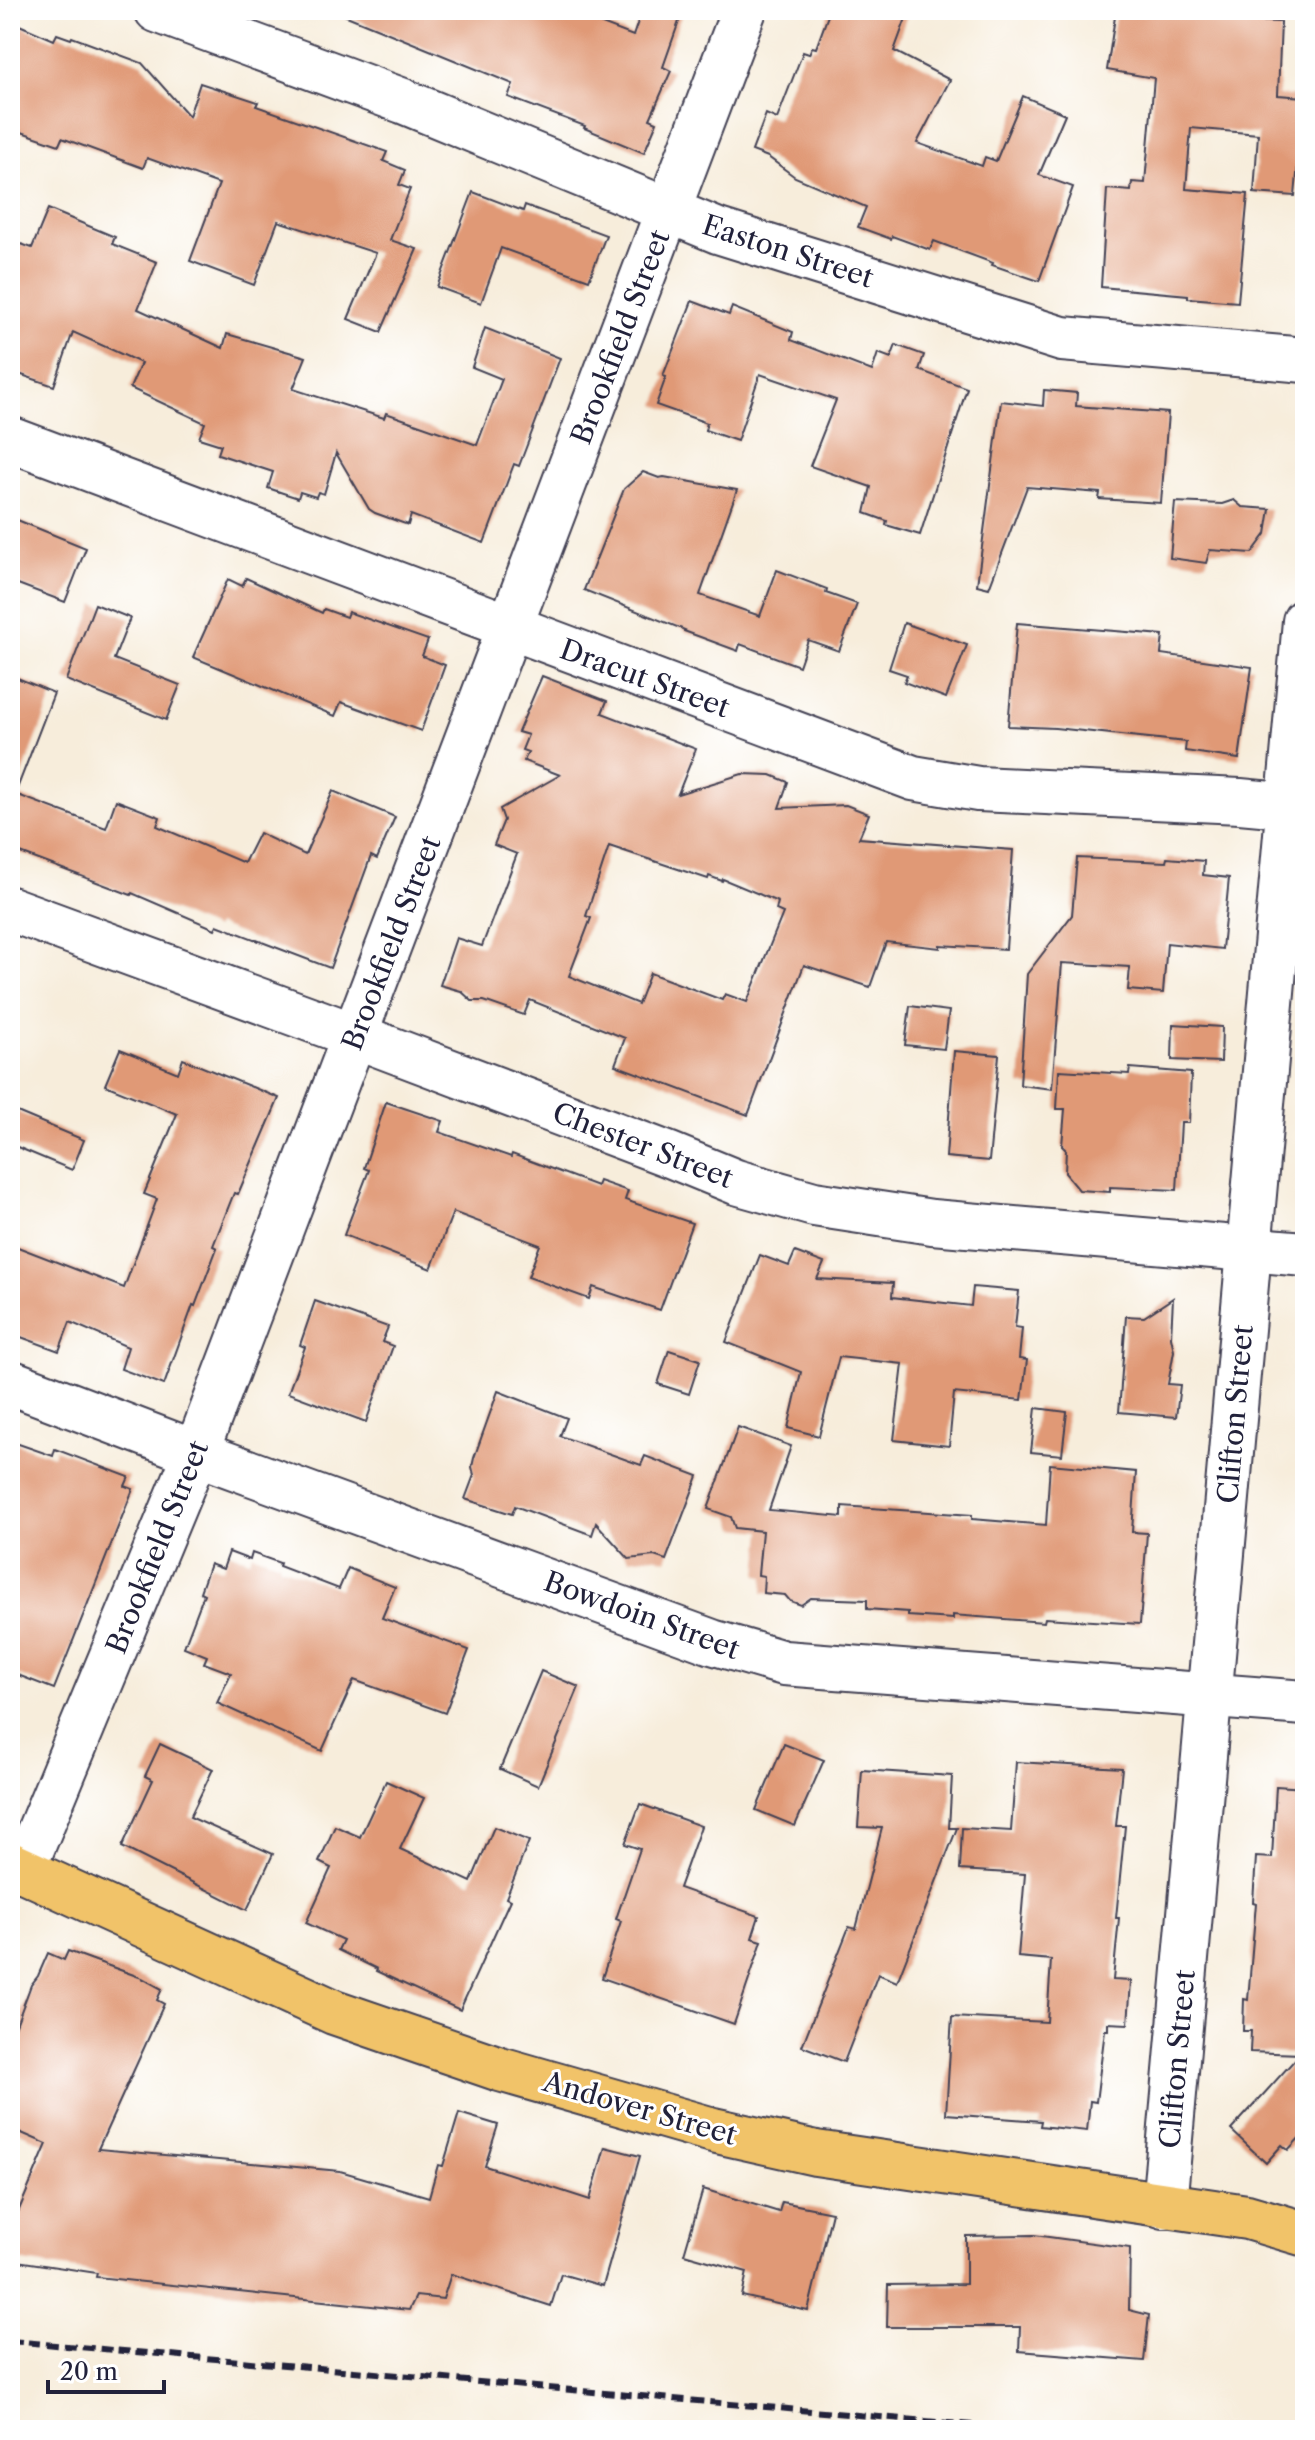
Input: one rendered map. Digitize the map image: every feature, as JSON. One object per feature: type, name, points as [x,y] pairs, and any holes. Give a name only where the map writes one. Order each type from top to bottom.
[{"type":"main road","name":"Andover Street","points":[[17,1867],[334,2012],[500,2069],[713,2130],[816,2153],[1247,2217],[1305,2234]]},
{"type":"street","name":"Easton Street","points":[[157,10],[403,101],[718,231],[1062,339],[1305,360]]},
{"type":"street","name":"Brookfield Street","points":[[17,1867],[196,1453],[744,10]]},
{"type":"street","name":"Dracut Street","points":[[10,439],[913,778],[978,789],[1240,801],[1297,807]]},
{"type":"street","name":"Clifton Street","points":[[1164,2206],[1249,1249],[1297,807],[1305,621]]},
{"type":"street","name":"Chester Street","points":[[10,909],[356,1036],[736,1182],[814,1204],[932,1222],[1305,1254]]},
{"type":"street","name":"Bowdoin Street","points":[[10,1382],[712,1642],[784,1663],[1305,1703]]},
{"type":"building","points":[[332,10],[566,10],[633,36],[642,10],[683,10],[663,67],[671,71],[650,119],[657,122],[644,153],[585,126],[508,97],[513,84]]},
{"type":"building","points":[[830,10],[909,10],[894,51],[950,80],[917,143],[982,166],[985,157],[996,161],[1023,96],[1065,114],[1039,175],[1073,187],[1039,281],[934,241],[930,250],[858,227],[866,207],[795,177],[768,157],[752,151],[766,114],[777,119],[803,52],[809,54],[812,47],[816,48]]},
{"type":"building","points":[[1116,10],[1255,10],[1254,21],[1281,22],[1278,95],[1304,97],[1295,196],[1254,193],[1258,134],[1191,128],[1186,189],[1248,194],[1238,302],[1101,287],[1107,189],[1131,191],[1132,182],[1145,183],[1154,78],[1107,70]]},
{"type":"building","points":[[10,21],[54,40],[57,34],[72,37],[142,63],[189,116],[200,83],[387,152],[383,161],[405,170],[399,185],[410,189],[390,240],[417,249],[381,332],[348,319],[376,253],[278,221],[254,285],[190,261],[219,184],[147,158],[143,168],[62,138],[59,145],[10,128]]},
{"type":"building","points":[[473,192],[523,211],[525,205],[606,235],[589,280],[501,248],[481,303],[437,287]]},
{"type":"building","points":[[48,209],[115,237],[112,244],[157,262],[138,309],[223,348],[227,334],[306,357],[293,389],[384,418],[386,413],[477,445],[502,379],[472,367],[485,328],[560,358],[519,466],[514,464],[484,543],[411,515],[408,525],[375,513],[369,509],[336,453],[324,494],[318,492],[316,497],[300,492],[298,498],[268,488],[273,472],[218,454],[221,445],[199,438],[205,423],[130,388],[141,363],[73,332],[54,386],[10,371],[10,240],[32,248]]},
{"type":"building","points":[[692,301],[729,315],[732,307],[793,332],[791,340],[872,371],[878,353],[891,358],[896,345],[924,355],[919,370],[967,388],[920,535],[886,525],[887,521],[865,513],[871,487],[810,466],[836,400],[760,374],[737,441],[705,430],[707,423],[656,405],[666,377],[663,376]]},
{"type":"building","points":[[1044,390],[1077,393],[1076,406],[1168,413],[1161,503],[1099,499],[1100,493],[1027,487],[989,588],[977,585],[1001,401],[1043,406]]},
{"type":"building","points":[[643,472],[659,478],[737,490],[700,595],[760,616],[777,570],[827,589],[826,593],[857,604],[839,651],[808,640],[799,666],[740,644],[738,651],[584,590],[624,489]]},
{"type":"building","points":[[1234,500],[1242,507],[1270,509],[1266,534],[1252,553],[1210,550],[1206,563],[1170,558],[1175,502],[1222,504]]},
{"type":"building","points":[[10,517],[86,548],[65,602],[10,581]]},
{"type":"building","points":[[246,578],[322,613],[324,609],[346,617],[348,612],[428,640],[422,656],[445,665],[421,731],[341,702],[335,716],[193,657],[228,579],[242,586]]},
{"type":"building","points":[[95,604],[130,618],[114,659],[180,685],[166,720],[66,680]]},
{"type":"building","points":[[904,623],[967,645],[946,698],[904,682],[907,675],[889,669]]},
{"type":"building","points":[[1017,623],[1163,635],[1161,654],[1252,667],[1239,759],[1185,751],[1186,742],[1008,726]]},
{"type":"building","points":[[10,675],[54,693],[15,794],[106,828],[116,800],[160,817],[157,826],[244,863],[259,833],[305,855],[333,791],[395,817],[377,859],[371,856],[330,968],[217,925],[215,929],[132,893],[10,849]]},
{"type":"building","points":[[542,676],[607,701],[602,713],[696,749],[678,794],[742,774],[771,775],[788,782],[779,808],[846,805],[869,814],[859,838],[1013,850],[1006,949],[940,945],[940,948],[886,942],[870,987],[804,965],[748,1115],[615,1065],[625,1038],[530,1000],[524,1015],[484,1001],[472,1001],[461,991],[440,985],[456,938],[482,946],[517,854],[494,845],[504,820],[500,809],[560,775],[524,761],[528,752],[522,750],[528,735],[518,732]],"holes":[[[609,846],[708,879],[709,876],[723,879],[778,902],[776,910],[783,913],[747,1002],[725,994],[722,1000],[650,973],[638,1004],[569,976],[591,918],[586,916]]]},
{"type":"building","points":[[1077,858],[1204,861],[1203,875],[1229,878],[1222,949],[1167,943],[1163,993],[1128,990],[1130,967],[1062,963],[1052,1089],[1020,1085],[1027,974],[1072,915]]},
{"type":"building","points":[[910,1006],[949,1011],[944,1049],[905,1045]]},
{"type":"building","points":[[1173,1024],[1222,1027],[1221,1062],[1172,1060]]},
{"type":"building","points":[[120,1049],[178,1073],[183,1059],[279,1098],[238,1194],[234,1193],[213,1246],[217,1248],[164,1385],[121,1369],[128,1347],[70,1322],[59,1351],[10,1333],[10,1244],[124,1288],[157,1199],[144,1194],[177,1114],[105,1085]]},
{"type":"building","points":[[954,1051],[999,1055],[989,1161],[946,1157]]},
{"type":"building","points":[[1130,1068],[1191,1073],[1189,1123],[1181,1123],[1177,1190],[1110,1187],[1110,1192],[1079,1190],[1065,1173],[1066,1150],[1062,1146],[1065,1109],[1057,1109],[1059,1070],[1129,1074]]},
{"type":"building","points":[[386,1102],[443,1121],[439,1132],[511,1157],[512,1154],[597,1186],[599,1181],[628,1191],[625,1200],[692,1223],[660,1310],[593,1287],[589,1299],[528,1277],[540,1245],[453,1212],[431,1269],[344,1235],[369,1170],[364,1168]]},
{"type":"building","points":[[10,1109],[84,1140],[72,1170],[10,1144]]},
{"type":"building","points":[[795,1252],[824,1263],[817,1279],[893,1283],[892,1297],[971,1306],[973,1287],[1019,1291],[1015,1327],[1022,1328],[1019,1359],[1027,1360],[1022,1400],[954,1393],[949,1446],[894,1440],[903,1364],[839,1357],[819,1436],[788,1428],[801,1372],[726,1342],[760,1255],[789,1266]]},
{"type":"building","points":[[1173,1298],[1171,1337],[1174,1351],[1168,1384],[1180,1385],[1176,1417],[1119,1412],[1126,1316],[1144,1317]]},
{"type":"building","points":[[315,1301],[388,1327],[382,1342],[393,1346],[366,1422],[288,1393],[305,1347],[300,1345]]},
{"type":"building","points":[[669,1350],[700,1360],[689,1394],[658,1384]]},
{"type":"building","points":[[498,1391],[567,1418],[560,1436],[641,1465],[645,1456],[698,1476],[666,1560],[654,1556],[629,1559],[596,1523],[592,1535],[515,1506],[512,1514],[465,1499],[474,1475],[474,1458]]},
{"type":"building","points":[[1036,1408],[1067,1412],[1062,1455],[1031,1452]]},
{"type":"building","points":[[738,1427],[791,1446],[769,1510],[842,1517],[842,1506],[972,1515],[972,1519],[1046,1525],[1050,1464],[1136,1472],[1132,1532],[1147,1533],[1140,1624],[1045,1618],[1044,1622],[953,1615],[953,1619],[908,1616],[908,1612],[867,1609],[867,1600],[811,1598],[801,1605],[790,1601],[785,1595],[763,1593],[764,1576],[758,1575],[762,1531],[735,1528],[731,1517],[708,1509]]},
{"type":"building","points":[[10,1441],[53,1456],[55,1449],[129,1477],[125,1486],[133,1489],[54,1689],[10,1672]]},
{"type":"building","points":[[229,1552],[250,1560],[252,1553],[339,1589],[348,1568],[395,1587],[382,1618],[469,1650],[445,1713],[354,1680],[322,1751],[217,1703],[231,1673],[204,1663],[207,1656],[184,1647],[204,1594],[200,1592],[210,1564],[223,1569]]},
{"type":"building","points":[[541,1671],[579,1687],[538,1786],[500,1769]]},
{"type":"building","points":[[160,1744],[213,1769],[190,1817],[273,1854],[247,1910],[122,1847],[153,1780],[145,1776]]},
{"type":"building","points":[[784,1744],[824,1760],[795,1826],[756,1810]]},
{"type":"building","points":[[1016,1762],[1122,1768],[1116,1826],[1125,1826],[1113,1980],[1131,1981],[1128,2024],[1108,2023],[1108,2030],[1105,2030],[1096,2102],[1090,2101],[1087,2131],[1040,2126],[1041,2121],[946,2114],[952,2017],[1047,2022],[1051,1960],[1018,1957],[1025,1874],[960,1870],[962,1828],[1011,1831]]},
{"type":"building","points":[[862,1770],[952,1776],[949,1828],[957,1828],[897,1982],[878,1974],[844,2062],[802,2046],[849,1927],[856,1929],[882,1828],[858,1827]]},
{"type":"building","points":[[386,1781],[424,1798],[400,1849],[471,1882],[494,1827],[529,1841],[506,1898],[510,1900],[460,2010],[338,1950],[343,1940],[306,1923],[331,1868],[319,1862],[335,1826],[360,1837]]},
{"type":"building","points":[[1276,1786],[1305,1788],[1305,2132],[1288,2150],[1282,2145],[1266,2163],[1231,2130],[1300,2054],[1250,2052],[1251,2031],[1243,2031],[1256,1903],[1253,1902],[1256,1857],[1272,1858]]},
{"type":"building","points":[[640,1804],[701,1826],[679,1888],[759,1916],[752,1938],[762,1941],[734,2024],[602,1978],[621,1921],[616,1919],[640,1849],[625,1844]]},
{"type":"building","points":[[68,1951],[142,1978],[162,1989],[157,2000],[164,2004],[98,2149],[340,2171],[429,2197],[438,2165],[443,2166],[459,2113],[498,2125],[485,2166],[590,2200],[605,2147],[640,2156],[603,2286],[561,2274],[551,2306],[451,2274],[443,2299],[416,2296],[409,2310],[96,2277],[97,2273],[10,2260],[10,2231],[47,2144],[10,2128],[10,2041],[31,1985],[48,1953],[64,1960]]},
{"type":"building","points":[[703,2189],[779,2212],[782,2202],[832,2212],[808,2311],[742,2296],[747,2272],[684,2254]]},
{"type":"building","points":[[1034,2235],[1130,2248],[1129,2310],[1149,2315],[1144,2361],[1019,2351],[1020,2327],[887,2327],[888,2285],[966,2284],[966,2236]]},
{"type":"railway","points":[[10,2341],[1029,2430]]}]
